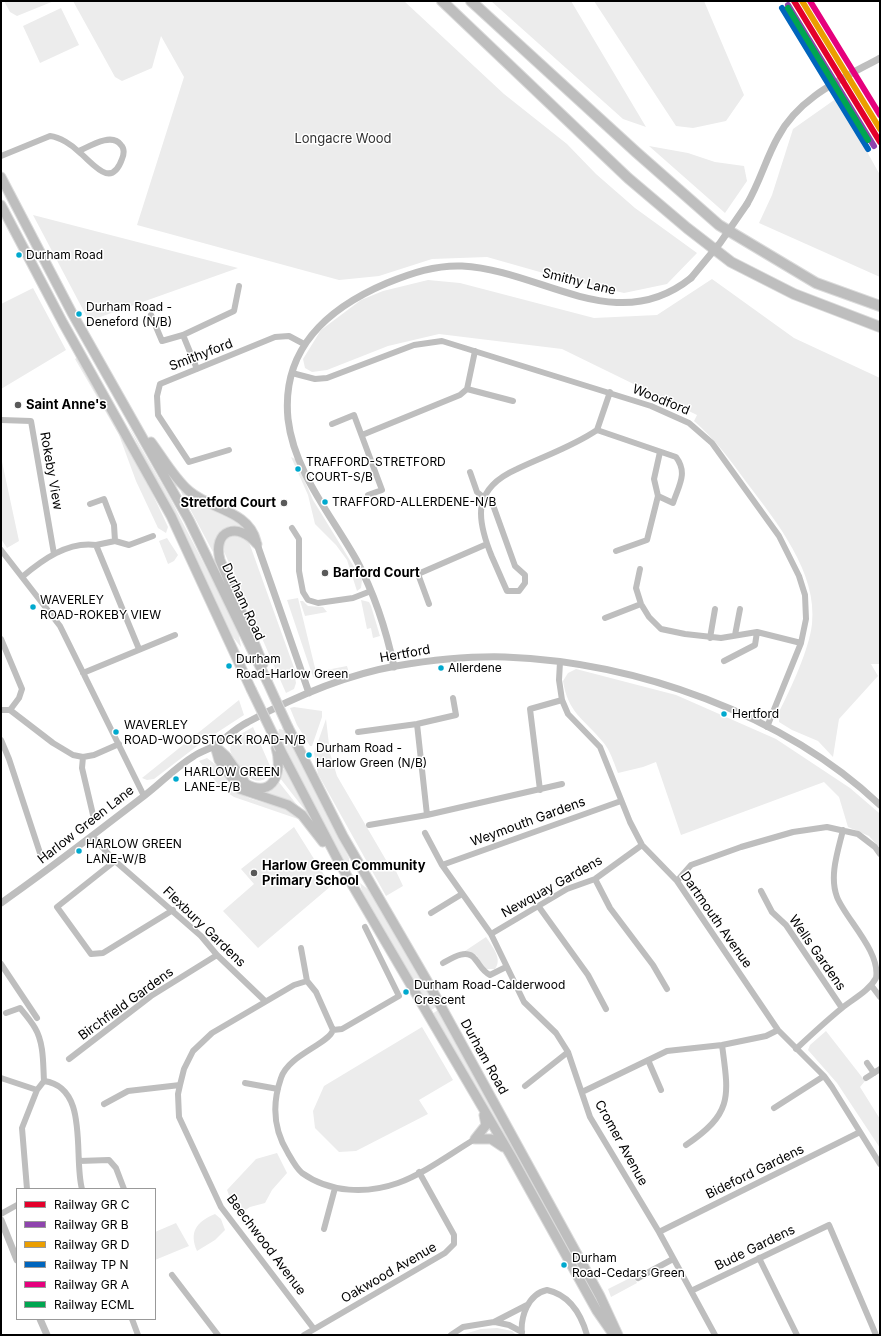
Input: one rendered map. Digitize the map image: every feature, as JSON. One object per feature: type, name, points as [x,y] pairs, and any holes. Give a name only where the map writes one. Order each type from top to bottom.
[{"type":"highway","points":[[442,1],[628,178],[687,228],[731,262],[794,294],[880,327]]},
{"type":"highway","points":[[471,1],[636,152],[719,225],[816,283],[880,306]]},
{"type":"main road","name":"Durham Road","points":[[1,177],[72,313],[189,520],[292,736],[338,826],[466,1052],[600,1296],[618,1335]]},
{"type":"main road","name":"Durham Road","points":[[1,205],[63,323],[171,516],[278,750],[340,864],[511,1156],[597,1310],[614,1335]]},
{"type":"main road","points":[[131,416],[183,484],[202,500],[243,520],[252,529],[257,544]]},
{"type":"main road","points":[[257,544],[247,533],[242,531],[232,531],[220,540],[218,550],[220,560],[261,656],[267,682]]},
{"type":"main road","points":[[214,746],[226,756],[242,781],[255,787],[269,785],[277,776],[279,768],[278,750]]},
{"type":"main road","points":[[214,746],[219,760],[240,789],[288,805],[302,815],[340,864]]},
{"type":"main road","points":[[475,1139],[486,1125],[483,1109]]},
{"type":"main road","points":[[475,1139],[491,1139],[501,1145],[511,1156]]},
{"type":"street","name":"Smithy Lane","points":[[304,344],[331,315],[356,297],[414,272],[437,266],[482,268],[589,299],[622,304],[640,303],[658,298],[676,290],[691,278],[720,244],[747,204],[759,181],[777,138],[786,124],[808,100],[880,58]]},
{"type":"street","points":[[1,156],[50,136],[56,136],[79,151],[96,169],[104,173],[115,172],[119,169],[124,154],[123,147],[118,141],[112,139],[79,151]]},
{"type":"street","points":[[151,315],[162,341],[183,335],[234,311],[238,286]]},
{"type":"street","points":[[183,335],[198,368]]},
{"type":"street","name":"Smithyford","points":[[229,450],[189,462],[158,415],[157,396],[160,384],[275,337],[290,336],[304,344]]},
{"type":"street","name":"Woodford","points":[[292,373],[315,379],[327,378],[414,346],[442,341],[610,392],[651,406],[689,423],[712,444],[731,468],[779,536],[799,576],[806,608],[802,643],[767,727]]},
{"type":"street","points":[[304,344],[292,373],[288,390],[290,430],[296,450],[311,486],[357,561],[371,591],[384,623],[394,667]]},
{"type":"street","points":[[362,435],[460,395],[467,389],[475,351]]},
{"type":"street","points":[[467,389],[513,401]]},
{"type":"street","points":[[470,472],[477,492],[484,497],[493,505],[515,566],[525,575],[525,583],[523,588],[519,591],[507,591],[487,544],[480,521],[484,497],[491,486],[515,469],[566,448],[597,430],[610,392]]},
{"type":"street","points":[[332,424],[354,415],[382,490],[368,495]]},
{"type":"street","name":"Rokeby View","points":[[1,420],[31,422],[54,554]]},
{"type":"street","points":[[597,430],[660,452],[676,456],[682,464],[683,474],[673,503],[658,496]]},
{"type":"street","points":[[616,551],[648,540],[658,496],[654,480],[660,452]]},
{"type":"street","points":[[90,504],[104,499],[114,525],[115,541]]},
{"type":"street","points":[[292,528],[299,539],[299,571],[303,592],[308,600],[318,603],[353,598],[371,591]]},
{"type":"street","points":[[22,577],[54,554],[85,544],[96,546],[115,541],[129,545],[153,536]]},
{"type":"street","points":[[257,544],[309,693]]},
{"type":"street","points":[[429,604],[418,574],[487,544]]},
{"type":"street","points":[[96,546],[138,649]]},
{"type":"street","points":[[1,550],[56,620],[144,796]]},
{"type":"street","points":[[640,569],[636,588],[641,604],[649,617],[661,629],[710,638],[721,638],[757,632],[802,643]]},
{"type":"street","points":[[605,618],[641,604]]},
{"type":"street","points":[[710,638],[715,609]]},
{"type":"street","points":[[735,635],[740,609]]},
{"type":"street","points":[[724,661],[755,645],[757,632]]},
{"type":"street","points":[[83,673],[174,634]]},
{"type":"street","points":[[1,638],[22,689],[19,698],[10,710]]},
{"type":"street","name":"Hertford","points":[[244,724],[309,693],[351,678],[394,667],[477,657],[504,657],[560,662],[644,680],[697,697],[767,727],[828,763],[880,805]]},
{"type":"street","name":"Dartmouth Avenue","points":[[560,662],[559,680],[562,700],[568,714],[600,747],[621,801],[642,845],[677,881],[778,1030],[824,1076],[880,1164]]},
{"type":"street","points":[[358,732],[417,724],[456,715],[453,698]]},
{"type":"street","points":[[540,790],[530,709],[562,700]]},
{"type":"street","points":[[1,710],[10,710],[53,743],[73,755],[83,757],[94,755],[119,744]]},
{"type":"street","name":"Harlow Green Lane","points":[[1,903],[92,836],[194,755],[214,746],[244,724]]},
{"type":"street","points":[[417,724],[427,815]]},
{"type":"street","points":[[1,740],[9,759],[40,854]]},
{"type":"street","points":[[83,757],[82,768],[94,819]]},
{"type":"street","points":[[369,825],[427,815],[562,784]]},
{"type":"street","name":"Weymouth Gardens","points":[[442,865],[621,801]]},
{"type":"street","points":[[677,881],[691,865],[741,847],[793,832],[827,827],[858,834],[875,847],[880,854]]},
{"type":"street","points":[[796,1048],[871,985],[878,976],[879,962],[869,940],[837,897],[834,873],[843,830]]},
{"type":"street","name":"Cromer Avenue","points":[[425,832],[442,865],[491,934],[524,1002],[556,1033],[568,1052],[590,1117],[658,1232],[715,1335]]},
{"type":"street","name":"Flexbury Gardens","points":[[92,836],[115,861],[201,936],[217,955],[265,1001]]},
{"type":"street","name":"Newquay Gardens","points":[[491,934],[568,889],[595,879],[642,845]]},
{"type":"street","points":[[115,861],[57,907],[91,954],[103,953],[173,910]]},
{"type":"street","points":[[595,879],[610,908],[653,965],[666,989]]},
{"type":"street","name":"Wells Gardens","points":[[761,891],[772,912],[786,925],[842,1008]]},
{"type":"street","points":[[431,913],[462,894]]},
{"type":"street","points":[[539,907],[588,975],[606,1010]]},
{"type":"street","points":[[333,1030],[342,1029],[399,996],[365,927]]},
{"type":"street","points":[[302,948],[307,981],[316,992],[333,1030],[330,1037],[300,1054],[282,1075],[274,1105],[278,1135],[286,1151],[302,1173],[320,1183],[335,1188],[354,1190],[381,1188],[398,1183],[475,1139]]},
{"type":"street","points":[[443,963],[457,955],[466,954],[475,958],[484,972],[490,975],[506,967]]},
{"type":"street","name":"Birchfield Gardens","points":[[69,1059],[150,996],[217,955]]},
{"type":"street","points":[[1,964],[37,1018]]},
{"type":"street","name":"Beechwood Avenue","points":[[307,981],[294,984],[212,1033],[193,1051],[184,1069],[178,1094],[179,1117],[221,1206],[314,1329]]},
{"type":"street","points":[[871,985],[880,996]]},
{"type":"street","points":[[6,1013],[20,1008],[35,1028],[39,1038],[44,1081],[37,1090],[22,1128],[27,1188]]},
{"type":"street","points":[[582,1092],[667,1051],[722,1045],[766,1036],[778,1030]]},
{"type":"street","points":[[686,1145],[704,1133],[716,1121],[725,1105],[727,1080],[722,1045]]},
{"type":"street","points":[[525,1086],[568,1052]]},
{"type":"street","points":[[648,1060],[661,1090]]},
{"type":"street","points":[[867,1064],[874,1073]]},
{"type":"street","points":[[866,1078],[880,1069]]},
{"type":"street","points":[[774,1108],[824,1076]]},
{"type":"street","points":[[1,1078],[37,1090]]},
{"type":"street","points":[[44,1081],[54,1082],[66,1092],[72,1103],[76,1116],[79,1178],[82,1188]]},
{"type":"street","points":[[245,1083],[278,1089]]},
{"type":"street","points":[[104,1104],[128,1091],[180,1085]]},
{"type":"street","name":"Bideford Gardens","points":[[658,1232],[860,1132]]},
{"type":"street","points":[[78,1161],[109,1160],[116,1168],[124,1188]]},
{"type":"street","name":"Oakwood Avenue","points":[[304,1335],[445,1254],[454,1244],[454,1235],[419,1172]]},
{"type":"street","points":[[324,1229],[335,1188]]},
{"type":"street","points":[[1,1214],[16,1206]]},
{"type":"street","points":[[1,1220],[16,1258]]},
{"type":"street","name":"Bude Gardens","points":[[691,1291],[829,1225],[876,1335]]},
{"type":"street","points":[[759,1258],[797,1335]]},
{"type":"street","points":[[638,1278],[673,1259]]},
{"type":"street","points":[[172,1274],[218,1335]]},
{"type":"street","points":[[451,1335],[462,1327],[494,1322],[527,1305],[541,1291],[552,1291],[575,1307],[580,1314],[587,1335]]},
{"type":"street","points":[[494,1322],[508,1325],[522,1334],[527,1305]]},
{"type":"street","points":[[40,1320],[47,1335]]},
{"type":"street","points":[[132,1320],[138,1335]]},
{"type":"green space","points":[[4,1],[54,1],[17,16],[10,12]]},
{"type":"green space","name":"Longacre Wood","points":[[73,1],[404,1],[504,94],[567,144],[596,174],[635,208],[697,253],[667,284],[624,293],[561,278],[487,257],[432,259],[379,276],[339,280],[137,225],[184,77],[161,36],[152,68],[122,81],[115,77]]},
{"type":"green space","points":[[491,1],[571,1],[646,127],[623,119]]},
{"type":"green space","points":[[594,1],[704,1],[744,95],[726,121],[693,128],[676,126]]},
{"type":"green space","points":[[61,8],[79,45],[40,63],[23,26]]},
{"type":"green space","points":[[837,98],[880,175],[880,277],[759,223],[772,195],[793,129]]},
{"type":"green space","points":[[649,146],[688,153],[715,162],[744,166],[747,181],[725,213]]},
{"type":"green space","points":[[33,215],[238,268],[89,321]]},
{"type":"green space","points":[[712,279],[794,338],[880,378],[880,664],[871,664],[878,676],[839,719],[833,757],[818,741],[792,730],[779,722],[779,712],[803,657],[812,624],[812,605],[802,567],[793,549],[770,514],[722,450],[694,421],[697,415],[562,349],[439,334],[388,346],[327,370],[312,372],[305,368],[303,359],[321,330],[361,300],[383,291],[428,280],[460,283],[594,318],[657,315]]},
{"type":"green space","points":[[33,288],[66,350],[1,389],[1,304]]},
{"type":"green space","points":[[78,357],[153,495],[168,527],[166,533],[158,528],[136,481],[119,435],[75,359]]},
{"type":"green space","points":[[128,425],[169,496],[238,630],[241,647],[232,636]]},
{"type":"green space","points":[[1,457],[19,541],[7,548],[1,539]]},
{"type":"green space","points":[[291,457],[295,459],[313,500],[362,580],[361,588],[357,591],[347,560],[336,545],[315,524],[308,495]]},
{"type":"green space","points":[[183,490],[204,507],[227,515],[247,528],[216,539],[213,552],[181,492]]},
{"type":"green space","points":[[236,535],[244,538],[250,545],[297,676],[295,677],[296,683],[294,689],[286,693],[222,547],[228,538]]},
{"type":"green space","points":[[167,538],[178,555],[174,561],[168,564],[159,541]]},
{"type":"green space","points":[[298,598],[316,672],[347,666],[349,673],[327,678],[313,677],[287,600]]},
{"type":"green space","points":[[361,600],[369,602],[380,636],[373,638],[371,628],[367,629]]},
{"type":"green space","points":[[300,601],[303,601],[308,606],[323,607],[327,612],[305,616]]},
{"type":"green space","points":[[576,669],[676,695],[776,739],[850,788],[880,814],[880,848],[869,836],[848,827],[839,797],[824,782],[681,835],[656,762],[618,773],[612,757],[605,745],[573,708],[565,692],[563,681],[568,673]]},
{"type":"green space","points":[[239,700],[244,715],[201,743],[154,779],[147,780],[142,778]]},
{"type":"green space","points":[[294,707],[322,711],[322,717],[312,746],[310,746],[297,725],[290,708]]},
{"type":"green space","points":[[326,719],[330,753],[337,776],[386,860],[395,869],[403,886],[386,896],[318,774],[314,753]]},
{"type":"green space","points":[[253,727],[270,766],[269,775],[263,780],[257,781],[251,779],[240,769],[230,750],[232,739]]},
{"type":"green space","points":[[279,729],[284,730],[349,858],[349,864],[342,859],[278,734]]},
{"type":"green space","points":[[207,758],[216,765],[218,764],[230,783],[238,792],[253,800],[277,806],[301,820],[234,797],[222,789],[199,761]]},
{"type":"green space","points":[[285,769],[308,814],[280,778],[283,770]]},
{"type":"green space","points":[[278,781],[305,815],[261,794]]},
{"type":"green space","points":[[294,827],[331,886],[258,948],[223,911],[254,884],[241,869]]},
{"type":"green space","points":[[360,883],[369,890],[436,1007],[430,1011],[363,895]]},
{"type":"green space","points":[[486,937],[496,953],[498,961],[495,969],[486,969],[476,955],[465,951]]},
{"type":"green space","points":[[438,1010],[507,1138],[504,1139],[432,1014]]},
{"type":"green space","points":[[422,1027],[453,1080],[419,1100],[428,1114],[356,1151],[339,1152],[315,1128],[313,1111],[324,1086]]},
{"type":"green space","points":[[826,1031],[865,1081],[860,1087],[880,1119],[880,1148],[837,1083],[808,1050],[810,1045]]},
{"type":"green space","points":[[277,1153],[287,1173],[272,1190],[265,1203],[250,1207],[241,1213],[233,1206],[227,1190],[256,1159]]},
{"type":"green space","points":[[215,1214],[221,1219],[225,1230],[215,1240],[197,1251],[194,1238],[196,1228],[203,1220]]},
{"type":"green space","points":[[176,1223],[189,1246],[156,1260],[156,1232]]},
{"type":"green space","points":[[634,1276],[637,1283],[611,1297],[608,1289]]},
{"type":"green space","points":[[497,1328],[512,1331],[516,1335],[461,1335],[481,1329]]},
{"type":"transit line","points":[[794,1],[880,142]]},
{"type":"transit line","points":[[802,1],[880,129]]},
{"type":"transit line","points":[[810,1],[880,115]]},
{"type":"transit line","points":[[788,5],[874,146]]},
{"type":"transit line","points":[[782,8],[868,149]]},
{"type":"rail line","name":"ECML","points":[[788,8],[868,140]]},
{"type":"place","name":"Durham Road","points":[[19,255]]},
{"type":"place","name":"Durham Road - Deneford (N/B)","points":[[79,314]]},
{"type":"place","name":"Saint Anne's","points":[[18,405]]},
{"type":"place","name":"TRAFFORD-STRETFORD COURT-S/B","points":[[298,469]]},
{"type":"place","name":"TRAFFORD-ALLERDENE-N/B","points":[[325,502]]},
{"type":"place","name":"Stretford Court","points":[[284,503]]},
{"type":"place","name":"Barford Court","points":[[325,573]]},
{"type":"place","name":"WAVERLEY ROAD-ROKEBY VIEW","points":[[33,607]]},
{"type":"place","name":"Durham Road-Harlow Green","points":[[229,666]]},
{"type":"place","name":"Allerdene","points":[[441,668]]},
{"type":"place","name":"Hertford","points":[[724,714]]},
{"type":"place","name":"WAVERLEY ROAD-WOODSTOCK ROAD-N/B","points":[[116,732]]},
{"type":"place","name":"Durham Road - Harlow Green (N/B)","points":[[309,755]]},
{"type":"place","name":"HARLOW GREEN LANE-E/B","points":[[176,779]]},
{"type":"place","name":"HARLOW GREEN LANE-W/B","points":[[79,851]]},
{"type":"place","name":"Harlow Green Community Primary School","points":[[254,873]]},
{"type":"place","name":"Durham Road-Calderwood Crescent","points":[[406,992]]},
{"type":"place","name":"Durham Road-Cedars Green","points":[[564,1265]]}]
